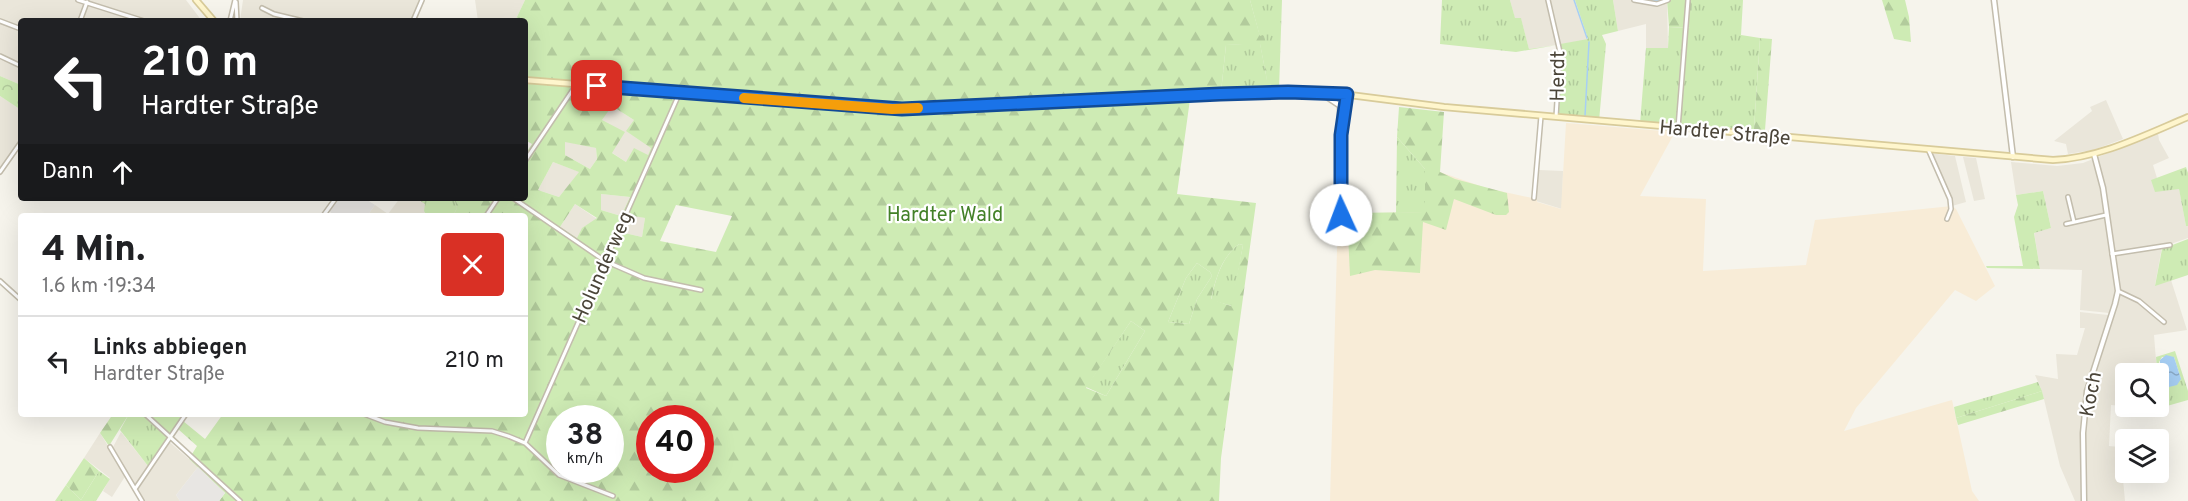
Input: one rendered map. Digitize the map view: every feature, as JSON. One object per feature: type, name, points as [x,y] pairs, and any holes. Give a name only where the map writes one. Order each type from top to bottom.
[{"type":"main road","points":[[196,0],[211,18]]},
{"type":"main road","name":"Hardter Straße","points":[[528,80],[902,109],[1255,93],[1347,94],[1444,107],[2053,160],[2094,154],[2188,117]]},
{"type":"street","points":[[78,0],[135,18]]},
{"type":"street","points":[[230,18],[235,0]]},
{"type":"street","points":[[235,0],[237,18]]},
{"type":"street","points":[[414,18],[423,0]]},
{"type":"street","name":"Herdt","points":[[1548,0],[1560,52],[1556,117]]},
{"type":"street","points":[[1634,0],[1657,4],[1668,0]]},
{"type":"street","points":[[1678,128],[1688,0]]},
{"type":"street","points":[[1994,0],[2013,157]]},
{"type":"street","points":[[81,18],[87,2]]},
{"type":"street","points":[[262,8],[291,18]]},
{"type":"street","points":[[0,21],[18,28]]},
{"type":"street","points":[[0,56],[18,65]]},
{"type":"street","points":[[528,157],[576,85]]},
{"type":"street","name":"Holunderweg","points":[[525,443],[680,93]]},
{"type":"street","points":[[1321,93],[1339,105]]},
{"type":"street","points":[[1340,94],[1341,215]]},
{"type":"street","points":[[1341,135],[1347,94]]},
{"type":"street","points":[[1534,198],[1541,116]]},
{"type":"street","points":[[0,172],[18,146]]},
{"type":"street","points":[[1928,149],[1950,199],[1951,209],[1947,219]]},
{"type":"street","name":"Koch","points":[[2084,501],[2083,433],[2087,391],[2118,291],[2101,179],[2094,154]]},
{"type":"street","points":[[2068,197],[2074,222]]},
{"type":"street","points":[[517,201],[605,261],[644,278],[701,290]]},
{"type":"street","points":[[2066,224],[2106,215]]},
{"type":"street","points":[[2112,254],[2170,245]]},
{"type":"street","points":[[0,281],[18,297]]},
{"type":"street","points":[[2118,291],[2139,301],[2164,322]]},
{"type":"street","points":[[148,417],[240,501]]},
{"type":"street","points":[[135,489],[184,417]]},
{"type":"street","points":[[372,417],[385,422],[418,428],[492,431],[525,443],[559,475],[613,496]]},
{"type":"street","points":[[110,447],[142,501]]},
{"type":"shaded area","points":[[0,0],[186,0],[200,18],[18,18],[18,84],[0,76]]},
{"type":"shaded area","points":[[243,0],[421,0],[412,18],[240,18]]},
{"type":"shaded area","points":[[475,0],[525,0],[516,18],[478,18]]},
{"type":"shaded area","points":[[1510,0],[1575,0],[1588,40],[1529,49],[1521,19],[1515,19]]},
{"type":"shaded area","points":[[1613,0],[1667,0],[1668,48],[1646,48],[1646,24],[1618,31]]},
{"type":"shaded area","points":[[0,96],[18,108],[18,144],[0,170]]},
{"type":"shaded area","points":[[2106,100],[2123,139],[2093,150],[2068,154],[2066,144],[2054,141],[2092,111],[2090,107]]},
{"type":"shaded area","points":[[612,106],[634,120],[651,148],[648,155],[626,162],[611,152],[602,119]]},
{"type":"shaded area","points":[[671,117],[691,120],[688,137],[664,132]]},
{"type":"shaded area","points":[[1566,123],[1675,132],[1640,196],[1706,199],[1703,271],[1806,265],[1815,220],[1952,206],[1956,209],[1995,286],[1976,301],[1955,290],[1856,408],[1844,431],[1952,400],[1972,491],[1979,501],[1330,501],[1338,214],[1425,212],[1440,172],[1486,188],[1537,199],[1537,202],[1561,209]]},
{"type":"shaded area","points":[[2158,133],[2159,140],[2169,158],[2153,165],[2157,178],[2179,188],[2186,226],[2188,226],[2188,238],[2162,247],[2155,285],[2171,280],[2187,330],[2154,335],[2156,363],[2115,363],[2115,405],[2111,405],[2109,446],[2115,447],[2115,483],[2123,483],[2125,501],[2075,501],[2060,466],[2042,391],[2035,375],[2058,379],[2056,354],[2077,355],[2085,328],[2080,328],[2080,312],[2108,315],[2109,313],[2080,310],[2082,270],[2040,269],[2034,232],[2051,228],[2043,191],[2016,195],[2011,162],[2057,166],[2083,163]]},
{"type":"shaded area","points":[[565,141],[596,148],[597,159],[590,169],[565,155]]},
{"type":"shaded area","points":[[1929,153],[1955,156],[1966,202],[1952,206]]},
{"type":"shaded area","points":[[1963,157],[1976,158],[1985,199],[1974,201]]},
{"type":"shaded area","points":[[553,162],[580,172],[559,197],[538,190]]},
{"type":"shaded area","points":[[1539,170],[1563,171],[1562,209],[1536,201]]},
{"type":"shaded area","points":[[601,194],[630,197],[621,216],[601,210]]},
{"type":"shaded area","points":[[335,201],[369,201],[375,205],[369,213],[331,213],[329,211]]},
{"type":"shaded area","points":[[398,201],[467,201],[480,213],[389,213]]},
{"type":"shaded area","points":[[575,204],[597,219],[577,238],[560,227]]},
{"type":"shaded area","points":[[375,205],[387,213],[369,213]]},
{"type":"shaded area","points":[[628,214],[645,218],[642,237],[620,232]]},
{"type":"shaded area","points":[[121,432],[148,466],[166,439],[198,467],[176,495],[180,501],[144,501],[113,447]]},
{"type":"shaded area","points":[[100,433],[126,475],[112,497],[103,491],[110,478],[84,458]]},
{"type":"shaded area","points":[[198,467],[225,493],[219,501],[180,501],[176,495]]},
{"type":"green space","name":"Hardter Wald","points":[[525,0],[1250,0],[1260,36],[1263,35],[1270,56],[1270,79],[1267,80],[1260,44],[1226,45],[1221,92],[1191,92],[1177,194],[1256,203],[1221,458],[1219,501],[219,501],[225,493],[189,459],[197,446],[178,429],[183,421],[205,439],[221,417],[528,417],[528,213],[454,213],[457,208],[455,201],[528,201],[528,150],[532,144],[528,142],[528,18],[516,18]],"holes":[[[612,106],[634,120],[626,131],[651,148],[648,155],[634,148],[626,162],[612,153],[625,132],[602,120]],[[565,142],[596,148],[597,159],[590,169],[565,155]],[[553,162],[579,172],[559,197],[538,190]],[[601,194],[630,197],[621,216],[601,210]],[[575,204],[597,218],[582,228],[577,238],[560,227]],[[676,205],[732,216],[716,252],[660,241]],[[628,215],[645,218],[642,237],[620,232]],[[1239,244],[1243,245],[1231,306],[1211,299],[1217,276]],[[1197,263],[1212,276],[1197,299],[1189,324],[1168,322],[1186,278]],[[1131,321],[1145,331],[1106,396],[1086,388]]]},
{"type":"green space","points":[[1250,0],[1282,0],[1279,90],[1221,92],[1226,45],[1260,43],[1267,80],[1263,36],[1260,37]]},
{"type":"green space","points":[[1442,0],[1510,0],[1515,18],[1521,18],[1529,49],[1557,45],[1516,52],[1440,44]]},
{"type":"green space","points":[[1575,0],[1613,0],[1618,31],[1602,35],[1606,44],[1599,121],[1556,117],[1560,44],[1588,39]]},
{"type":"green space","points":[[1667,0],[1692,0],[1691,28],[1669,27]]},
{"type":"green space","points":[[1692,0],[1743,0],[1741,35],[1760,38],[1754,129],[1640,124],[1646,48],[1668,48],[1669,27],[1690,28]]},
{"type":"green space","points":[[1882,0],[1905,0],[1911,42],[1894,39]]},
{"type":"green space","points":[[1760,38],[1772,39],[1765,130],[1754,129]]},
{"type":"green space","points":[[0,76],[18,84],[18,108],[0,96]]},
{"type":"green space","points":[[1399,107],[1444,112],[1440,172],[1455,179],[1507,193],[1509,212],[1506,215],[1496,215],[1454,199],[1446,230],[1423,222],[1420,273],[1375,270],[1350,276],[1347,213],[1425,212],[1425,169],[1397,137]]},
{"type":"green space","points":[[1397,137],[1425,169],[1425,212],[1396,213]]},
{"type":"green space","points":[[2186,167],[2188,226],[2186,226],[2179,189],[2155,192],[2151,180]]},
{"type":"green space","points":[[2043,191],[2051,228],[2034,233],[2040,269],[1987,268],[1986,266],[2023,266],[2014,217],[2018,205],[2016,195]]},
{"type":"green space","points":[[420,201],[455,201],[457,208],[454,213],[425,213],[425,204]]},
{"type":"green space","points":[[2188,239],[2188,275],[2155,286],[2162,249]]},
{"type":"green space","points":[[1239,244],[1243,245],[1232,306],[1211,300],[1217,276],[1224,262]]},
{"type":"green space","points":[[1197,263],[1212,276],[1197,299],[1189,324],[1168,322],[1186,278]]},
{"type":"green space","points":[[1131,321],[1145,331],[1106,396],[1086,387]]},
{"type":"green space","points":[[2175,351],[2188,391],[2188,400],[2169,405],[2169,380],[2181,379],[2174,357],[2162,357],[2159,363],[2156,363],[2156,357]]},
{"type":"green space","points":[[2038,382],[2042,391],[1956,418],[1954,407]]},
{"type":"green space","points":[[2042,391],[2044,399],[1958,425],[1956,418]]},
{"type":"green space","points":[[111,417],[127,417],[109,446],[100,433]]},
{"type":"green space","points":[[127,417],[146,417],[168,437],[148,466],[120,430]]},
{"type":"green space","points":[[151,417],[183,417],[169,433]]},
{"type":"green space","points":[[84,458],[99,471],[81,500],[66,485]]},
{"type":"green space","points":[[99,471],[110,479],[96,501],[55,501],[66,485],[81,500]]},
{"type":"water","points":[[2166,355],[2174,357],[2181,379],[2177,385],[2169,387],[2169,363],[2160,363]]},
{"type":"waterway","points":[[1574,0],[1587,38]]},
{"type":"waterway","points":[[1645,0],[1663,0]]},
{"type":"waterway","points":[[1585,116],[1589,42]]},
{"type":"slow traffic","points":[[744,98],[892,109],[918,108]]},
{"type":"route","points":[[597,86],[892,109],[1220,94],[1288,92],[1347,94],[1341,135],[1341,215]]}]
